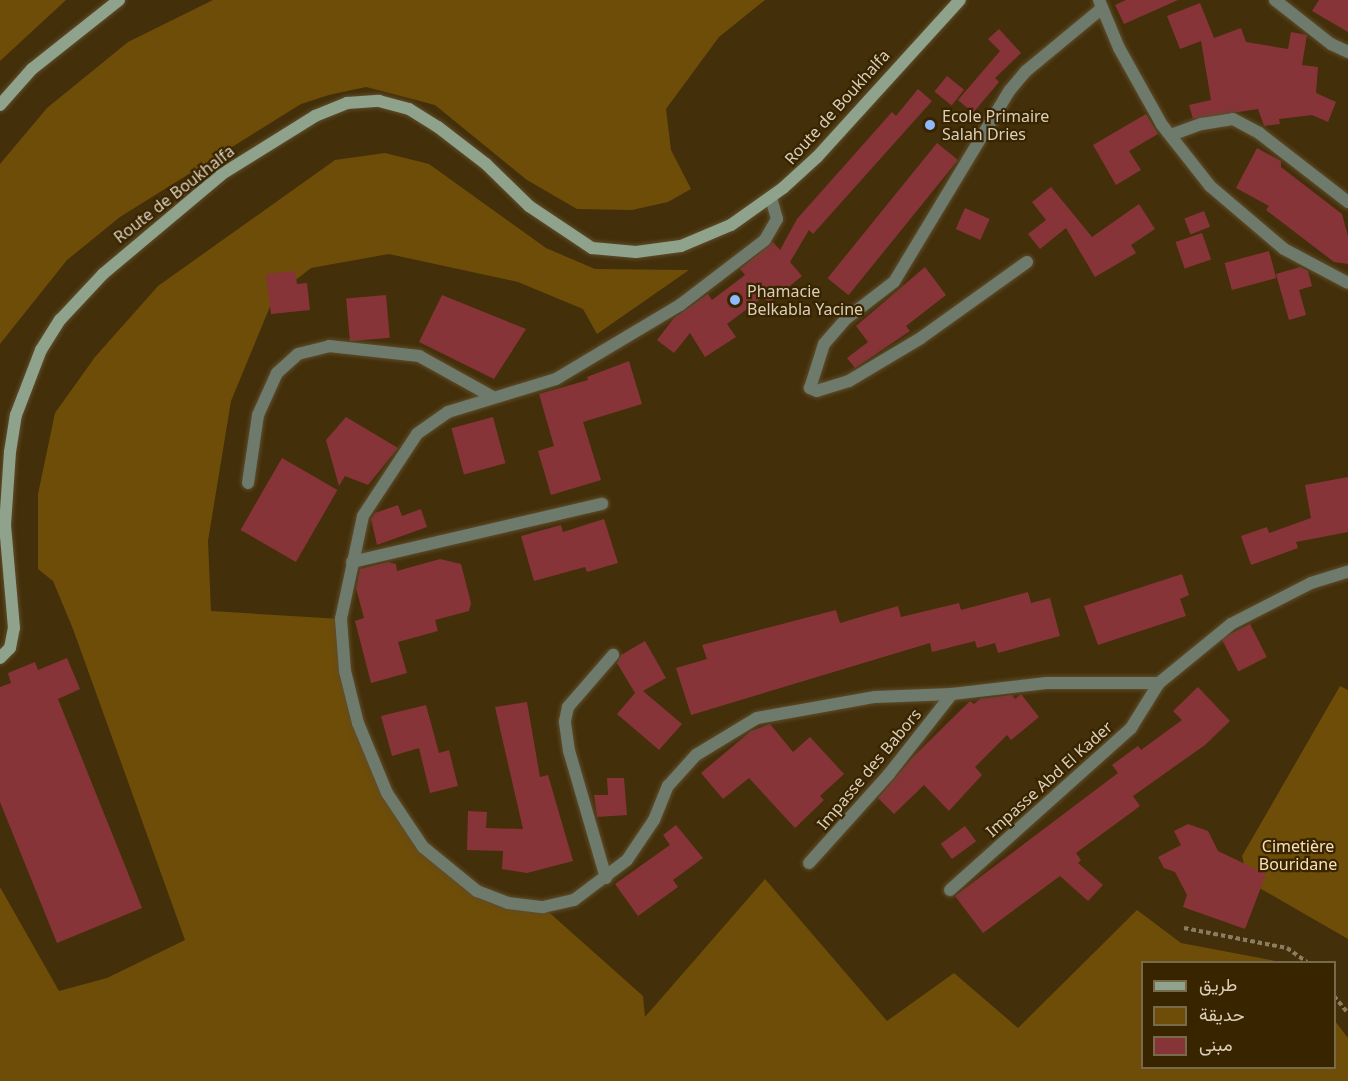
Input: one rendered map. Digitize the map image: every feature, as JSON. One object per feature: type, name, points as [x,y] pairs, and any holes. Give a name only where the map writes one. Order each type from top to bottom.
[{"type":"main road","points":[[0,105],[32,69],[119,0]]},
{"type":"main road","name":"Route de Boukhalfa","points":[[0,658],[10,648],[14,628],[5,535],[10,452],[16,415],[41,350],[60,320],[139,240],[222,174],[315,116],[347,103],[379,101],[409,109],[486,164],[529,206],[592,248],[636,252],[681,246],[731,225],[771,198],[817,157],[960,0]]},
{"type":"street","points":[[1275,0],[1330,44],[1348,51]]},
{"type":"street","points":[[1027,262],[921,338],[849,381],[817,391],[810,388],[824,344],[847,318],[894,282],[1010,90],[1026,71],[1100,4],[1119,48],[1171,135],[1210,186],[1284,249],[1348,283]]},
{"type":"street","points":[[1171,135],[1202,124],[1233,119],[1259,133],[1348,202]]},
{"type":"street","points":[[771,198],[777,219],[765,240],[680,305],[556,379],[448,412],[417,434],[363,516],[341,619],[345,671],[358,723],[387,793],[423,847],[477,891],[508,903],[543,907],[574,900],[627,860],[654,820],[668,786],[696,755],[757,718],[875,698],[952,694],[1046,683],[1159,683]]},
{"type":"street","points":[[248,483],[258,416],[277,373],[298,354],[329,346],[419,356],[493,397]]},
{"type":"street","points":[[352,562],[602,504]]},
{"type":"street","name":"Impasse Abd El Kader","points":[[950,890],[1131,728],[1159,683],[1231,624],[1311,583],[1348,572]]},
{"type":"street","points":[[606,878],[569,751],[565,721],[568,707],[613,655]]},
{"type":"street","name":"Impasse des Babors","points":[[809,863],[889,774],[952,694]]},
{"type":"path","points":[[1184,928],[1287,948],[1304,961]]},
{"type":"path","points":[[1336,997],[1348,1013]]},
{"type":"green space","points":[[0,0],[66,0],[0,61]]},
{"type":"green space","points":[[213,0],[765,0],[719,37],[666,109],[671,150],[691,189],[668,202],[632,210],[577,209],[527,180],[435,105],[366,87],[301,104],[120,217],[67,260],[0,344],[0,164],[47,108],[128,42]]},
{"type":"green space","points":[[385,153],[429,164],[546,248],[595,269],[689,270],[597,334],[583,309],[518,282],[389,254],[311,268],[274,297],[231,401],[208,541],[211,611],[341,619],[345,671],[387,793],[423,847],[477,891],[543,907],[643,996],[645,1017],[765,879],[887,1021],[954,973],[1018,1028],[1137,910],[1181,943],[1276,961],[1141,961],[1141,1069],[1336,1069],[1336,1022],[1348,1038],[1348,1081],[0,1081],[0,887],[59,991],[107,978],[185,940],[73,629],[53,581],[38,569],[38,494],[55,413],[95,357],[158,286],[335,160]]},
{"type":"green space","name":"Cimetière Bouridane","points":[[1340,686],[1348,690],[1348,939],[1256,886],[1246,873],[1242,856]]},
{"type":"building","points":[[1126,0],[1178,0],[1124,24],[1115,5]]},
{"type":"building","points":[[1319,0],[1348,0],[1348,32],[1312,11]]},
{"type":"building","points":[[1200,3],[1214,38],[1241,28],[1246,42],[1288,49],[1291,32],[1307,35],[1302,65],[1318,67],[1316,93],[1336,102],[1328,122],[1312,115],[1279,119],[1280,124],[1264,126],[1258,109],[1193,119],[1189,105],[1211,100],[1201,41],[1180,49],[1167,16]]},
{"type":"building","points":[[999,29],[1021,53],[995,78],[999,82],[973,113],[958,100],[1000,51],[988,39]]},
{"type":"building","points":[[947,76],[964,90],[952,105],[934,92]]},
{"type":"building","points":[[918,89],[932,101],[813,234],[809,230],[790,262],[802,276],[769,303],[763,297],[727,324],[736,337],[705,357],[690,333],[674,353],[657,340],[674,318],[708,294],[712,300],[745,275],[740,269],[773,242],[780,250],[797,219],[892,112],[896,116]]},
{"type":"building","points":[[1146,114],[1158,134],[1129,151],[1141,170],[1116,185],[1093,145]]},
{"type":"building","points":[[937,143],[958,160],[848,295],[827,278]]},
{"type":"building","points":[[1257,148],[1281,161],[1281,167],[1342,214],[1348,236],[1348,264],[1334,262],[1266,210],[1269,206],[1236,188]]},
{"type":"building","points":[[1051,187],[1092,237],[1139,204],[1155,229],[1131,245],[1136,253],[1095,277],[1066,228],[1040,249],[1028,234],[1046,220],[1032,202]]},
{"type":"building","points":[[965,208],[990,219],[980,240],[956,229]]},
{"type":"building","points":[[1204,211],[1210,227],[1190,234],[1184,219]]},
{"type":"building","points":[[1202,233],[1211,259],[1185,269],[1176,242]]},
{"type":"building","points":[[1269,251],[1276,278],[1232,290],[1225,263]]},
{"type":"building","points":[[925,267],[946,295],[906,326],[910,331],[855,368],[847,358],[868,342],[856,326]]},
{"type":"building","points":[[1300,267],[1308,271],[1312,286],[1299,290],[1306,315],[1289,320],[1276,274]]},
{"type":"building","points":[[295,271],[297,284],[307,283],[310,310],[271,314],[266,274]]},
{"type":"building","points":[[386,295],[390,338],[350,341],[346,298]]},
{"type":"building","points":[[442,295],[526,329],[494,379],[419,342]]},
{"type":"building","points":[[629,361],[642,404],[583,422],[601,480],[551,495],[538,451],[554,446],[539,394],[588,380],[587,377]]},
{"type":"building","points":[[346,417],[398,448],[368,485],[345,476],[339,486],[326,440]]},
{"type":"building","points":[[493,417],[505,463],[464,474],[451,428]]},
{"type":"building","points":[[282,458],[337,490],[296,562],[241,530]]},
{"type":"building","points":[[1348,477],[1348,532],[1296,542],[1298,548],[1251,565],[1241,536],[1267,527],[1269,533],[1311,518],[1305,485]]},
{"type":"building","points":[[398,505],[402,516],[421,509],[427,527],[377,545],[371,519],[375,513]]},
{"type":"building","points":[[604,519],[618,563],[587,572],[585,567],[534,581],[521,536],[561,525],[563,532]]},
{"type":"building","points":[[440,559],[461,564],[471,603],[469,611],[435,620],[438,631],[398,642],[407,673],[371,683],[355,621],[364,618],[356,588],[360,569],[388,562],[396,564],[397,571]]},
{"type":"building","points":[[1182,574],[1189,595],[1180,599],[1186,616],[1098,645],[1084,606]]},
{"type":"building","points":[[1028,592],[1031,603],[1050,598],[1060,636],[998,653],[995,643],[977,648],[975,641],[932,652],[930,643],[691,715],[676,668],[707,659],[702,645],[836,610],[840,623],[898,606],[901,617],[959,603],[961,610]]},
{"type":"building","points":[[1250,624],[1267,657],[1238,671],[1221,639]]},
{"type":"building","points":[[645,641],[666,678],[643,691],[682,724],[659,750],[617,714],[635,693],[617,663],[621,655]]},
{"type":"building","points":[[67,658],[80,689],[58,699],[142,908],[57,943],[0,802],[0,687],[11,683],[8,673],[35,662],[38,670]]},
{"type":"building","points":[[1198,687],[1230,721],[1205,745],[1133,796],[1140,806],[1076,853],[1081,860],[1078,863],[1103,885],[1088,901],[1060,876],[983,933],[955,896],[1118,773],[1112,765],[1138,746],[1141,750],[1182,720],[1173,711]]},
{"type":"building","points":[[1021,694],[1039,717],[1011,740],[1007,735],[975,767],[982,775],[949,811],[924,785],[894,814],[878,798],[912,758],[970,701],[974,704],[980,699],[1012,695],[1015,699]]},
{"type":"building","points":[[527,702],[540,777],[548,775],[573,861],[527,873],[502,869],[503,851],[467,850],[468,811],[487,812],[486,828],[523,829],[495,707]]},
{"type":"building","points":[[426,705],[439,753],[449,750],[458,786],[430,793],[419,748],[392,756],[381,716]]},
{"type":"building","points":[[770,724],[793,752],[810,737],[844,774],[820,796],[824,800],[795,828],[749,778],[723,799],[701,773],[751,731]]},
{"type":"building","points":[[607,778],[624,778],[627,815],[597,817],[594,795],[608,795]]},
{"type":"building","points":[[1188,824],[1208,831],[1218,851],[1266,874],[1245,929],[1183,907],[1187,895],[1175,872],[1164,868],[1158,857],[1181,845],[1174,831]]},
{"type":"building","points":[[676,825],[703,858],[673,880],[678,887],[638,916],[615,884],[670,845],[663,835]]},
{"type":"building","points":[[965,826],[976,841],[952,859],[941,844]]},
{"type":"place","name":"Ecole Primaire Salah Dries","points":[[930,125]]},
{"type":"place","name":"Phamacie Belkabla Yacine","points":[[735,300]]}]
